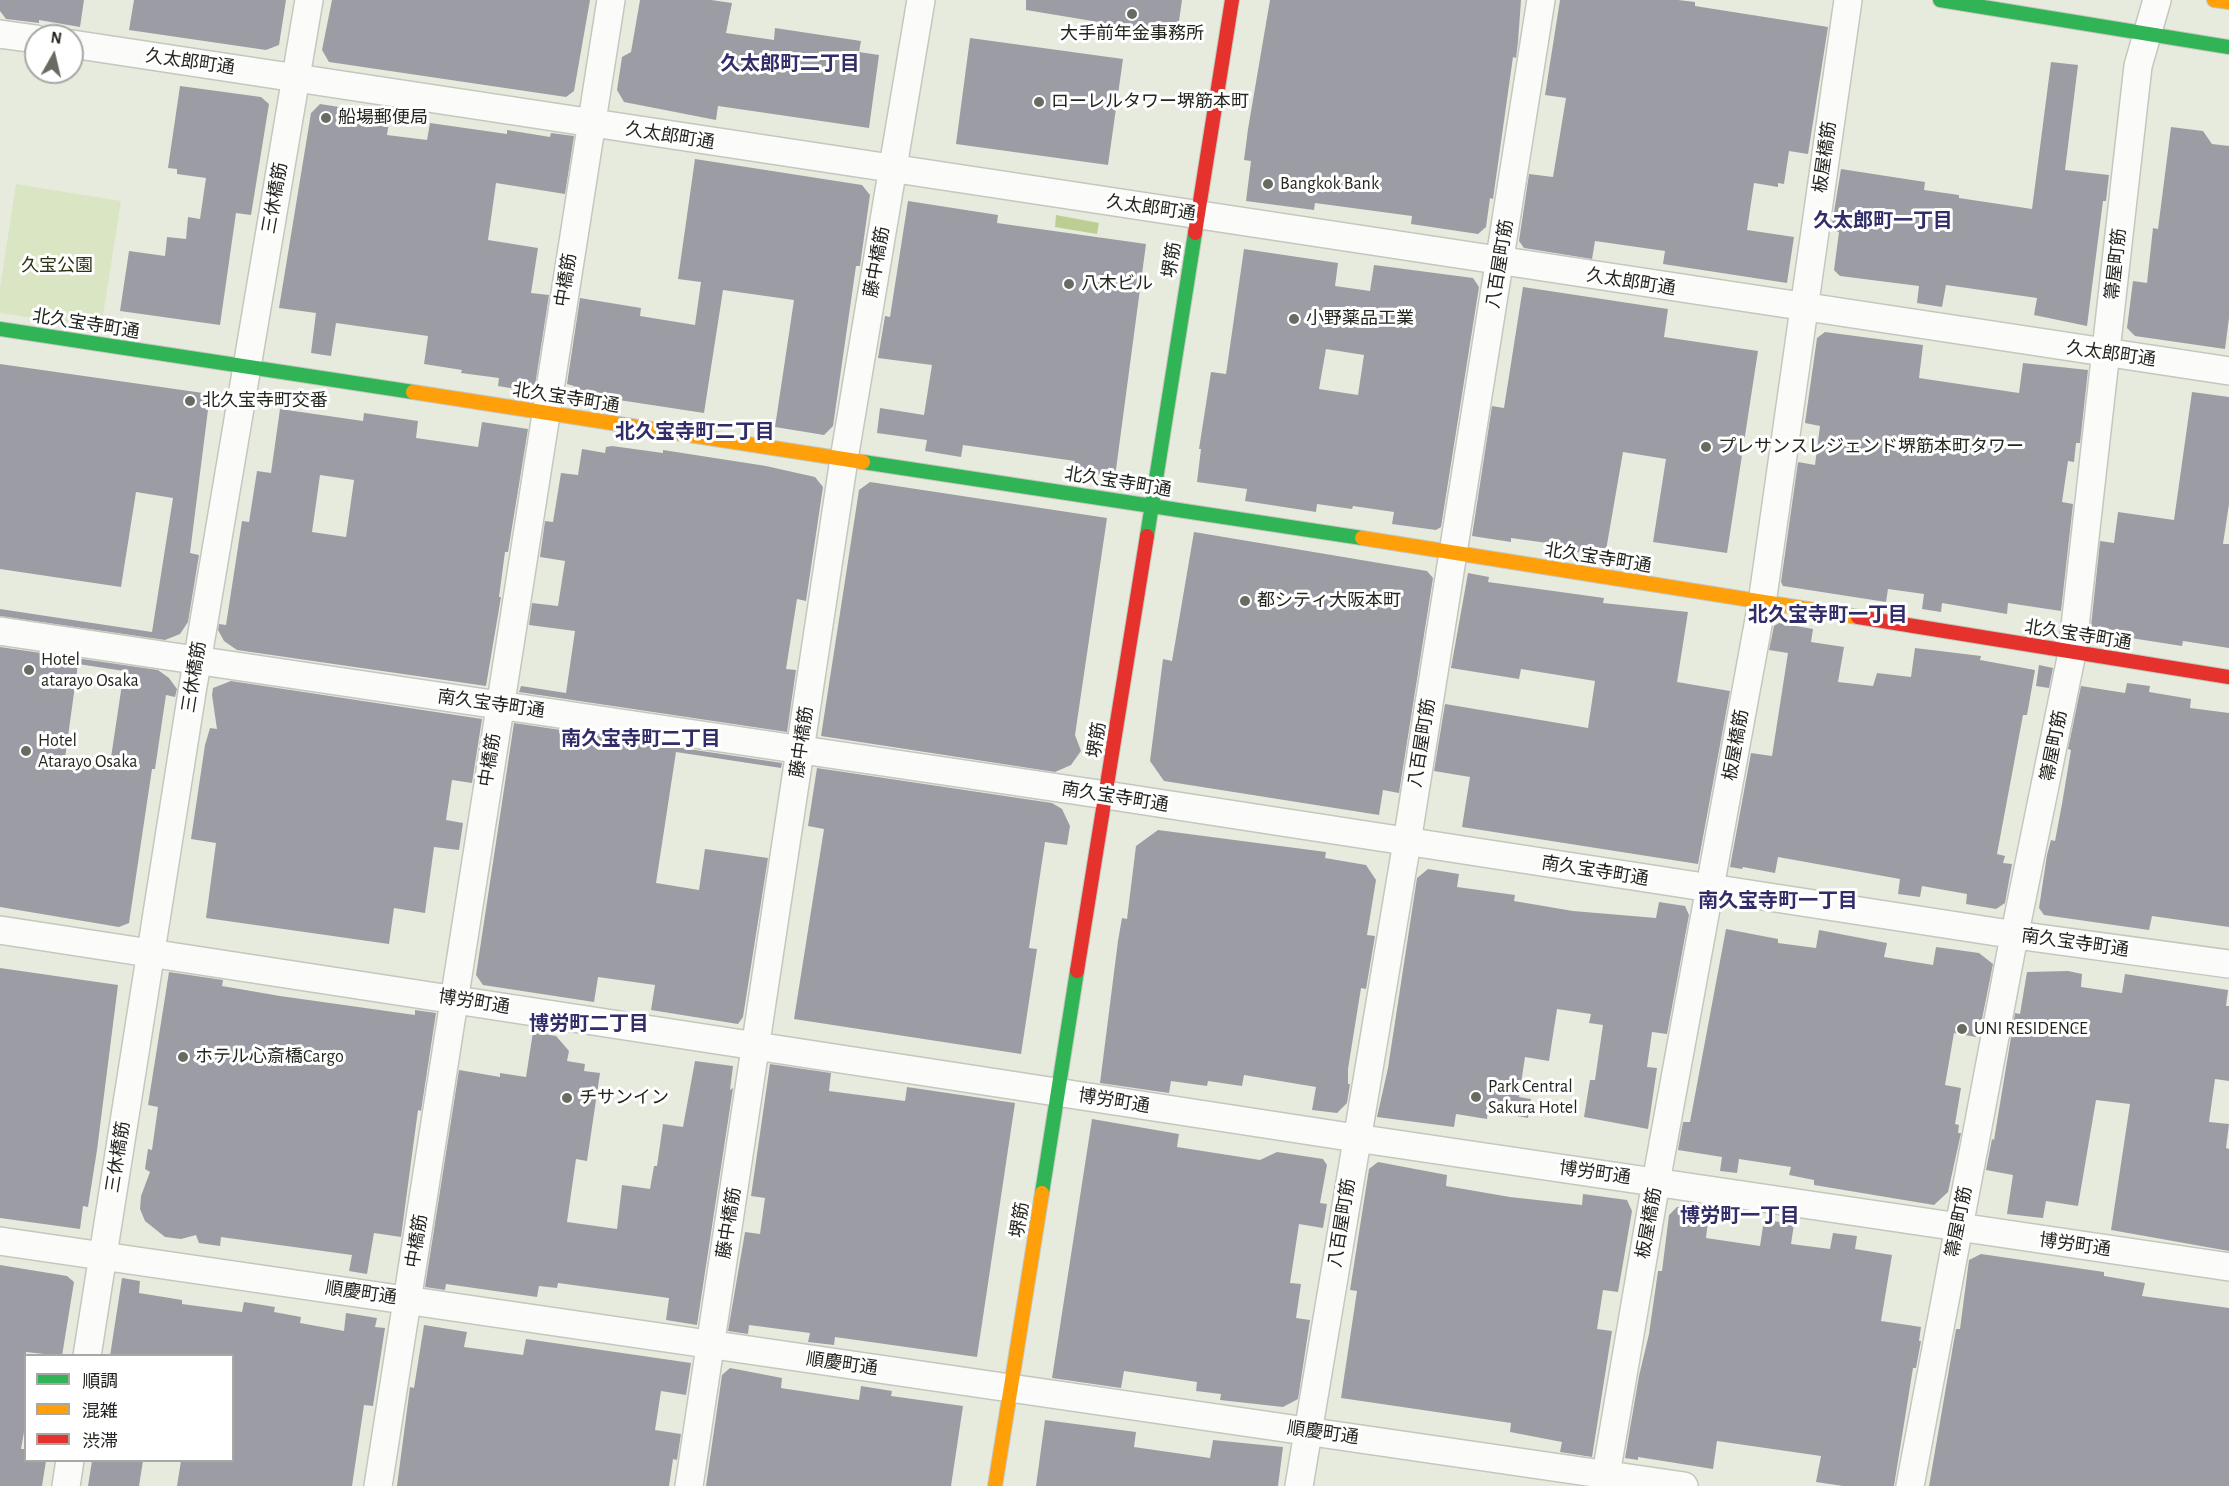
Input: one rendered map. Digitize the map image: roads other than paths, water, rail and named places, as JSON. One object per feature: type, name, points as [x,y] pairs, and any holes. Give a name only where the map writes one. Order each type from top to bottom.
[{"type":"main road","name":"堺筋","points":[[995,1486],[1232,0]]},
{"type":"main road","points":[[1940,0],[2148,32],[2229,47]]},
{"type":"main road","points":[[2214,0],[2229,2]]},
{"type":"main road","name":"北久宝寺町通","points":[[0,329],[1453,552],[2229,677]]},
{"type":"street","name":"三休橋筋","points":[[87,1354],[197,660],[309,0]]},
{"type":"street","name":"中橋筋","points":[[378,1486],[498,706],[611,0]]},
{"type":"street","name":"藤中橋筋","points":[[689,1486],[844,459],[921,0]]},
{"type":"street","name":"八百屋町筋","points":[[1299,1486],[1407,842],[1541,0]]},
{"type":"street","name":"板屋橋筋","points":[[1605,1480],[1656,1182],[1762,603],[1802,308],[1848,0]]},
{"type":"street","name":"箒屋町筋","points":[[1910,1486],[1958,1228],[2072,653],[2138,66],[2157,0]]},
{"type":"street","points":[[0,34],[24,37]]},
{"type":"street","name":"久太郎町通","points":[[84,47],[893,171],[1197,214],[1802,308],[2229,371]]},
{"type":"street","name":"南久宝寺町通","points":[[0,631],[801,749],[2016,935],[2229,964]]},
{"type":"street","name":"博労町通","points":[[0,930],[1356,1138],[2229,1267]]},
{"type":"street","name":"順慶町通","points":[[0,1241],[1308,1431],[1605,1480],[1684,1486]]},
{"type":"street","points":[[66,1486],[70,1462]]},
{"type":"place","name":"大手前年金事務所","points":[[1132,14]]},
{"type":"place","name":"ローレルタワー堺筋本町","points":[[1039,102]]},
{"type":"place","name":"船場郵便局","points":[[326,118]]},
{"type":"place","name":"Bangkok Bank","points":[[1268,184]]},
{"type":"place","name":"八木ビル","points":[[1069,284]]},
{"type":"place","name":"小野薬品工業","points":[[1294,319]]},
{"type":"place","name":"北久宝寺町交番","points":[[190,401]]},
{"type":"place","name":"プレサンスレジェンド堺筋本町タワー","points":[[1706,447]]},
{"type":"place","name":"都シティ大阪本町","points":[[1245,601]]},
{"type":"place","name":"Hotel atarayo Osaka","points":[[29,670]]},
{"type":"place","name":"Hotel Atarayo Osaka","points":[[26,751]]},
{"type":"place","name":"UNI RESIDENCE","points":[[1962,1029]]},
{"type":"place","name":"ホテル心斎橋Cargo","points":[[183,1057]]},
{"type":"place","name":"Park Central Sakura Hotel","points":[[1476,1097]]},
{"type":"place","name":"チサンイン","points":[[567,1098]]},
{"type":"district","name":"久太郎町二丁目","points":[[790,64]]},
{"type":"district","name":"久太郎町一丁目","points":[[1883,221]]},
{"type":"district","name":"北久宝寺町二丁目","points":[[695,432]]},
{"type":"district","name":"北久宝寺町一丁目","points":[[1828,615]]},
{"type":"district","name":"南久宝寺町二丁目","points":[[641,739]]},
{"type":"district","name":"南久宝寺町一丁目","points":[[1778,901]]},
{"type":"district","name":"博労町二丁目","points":[[589,1024]]},
{"type":"district","name":"博労町一丁目","points":[[1740,1216]]},
{"type":"park label","name":"久宝公園","points":[[57,266]]}]
